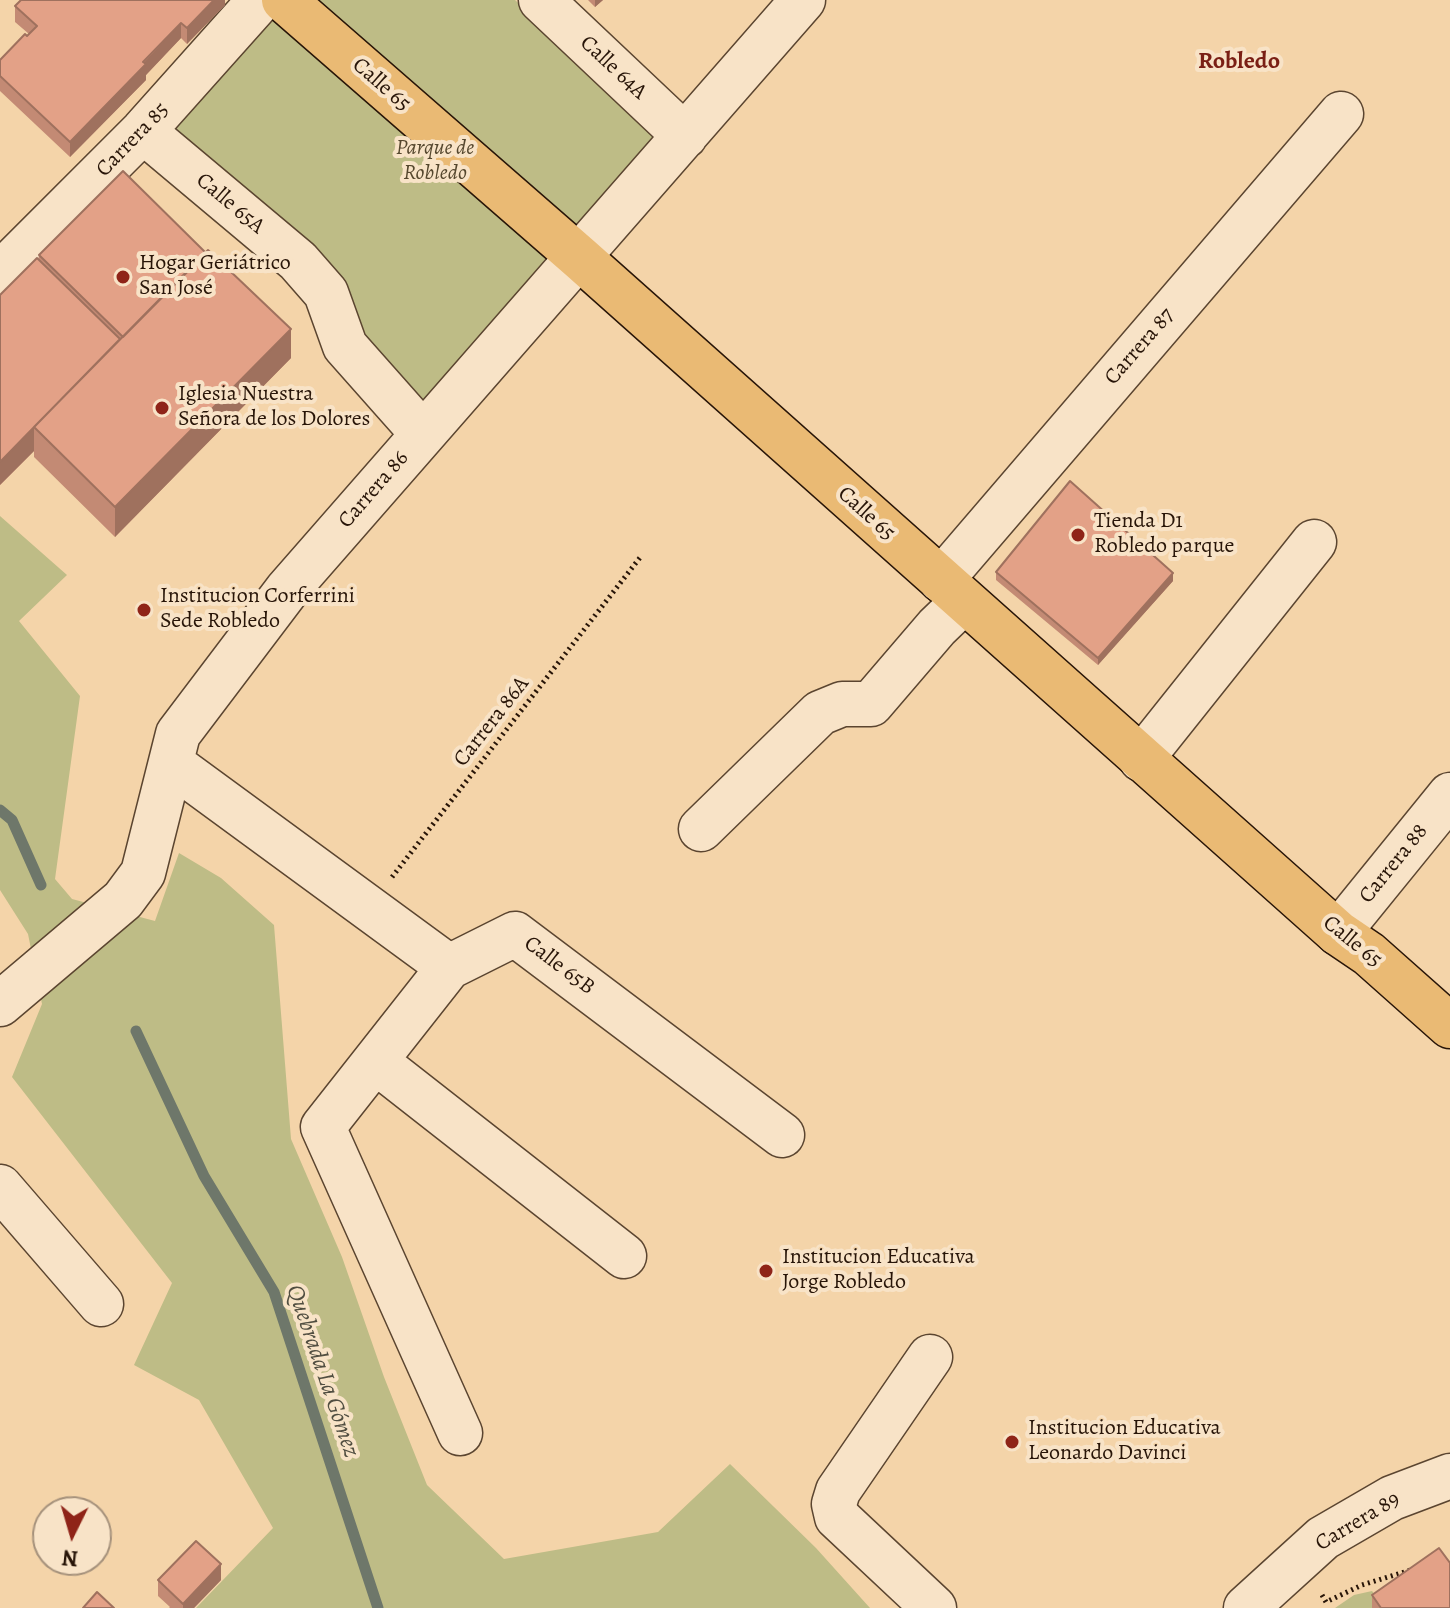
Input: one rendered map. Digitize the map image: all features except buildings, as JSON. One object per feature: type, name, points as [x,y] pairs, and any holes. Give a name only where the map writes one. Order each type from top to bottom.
[{"type":"main road","name":"Calle 65","points":[[284,0],[580,258],[1338,933],[1369,954],[1450,1026]]},
{"type":"street","name":"Carrera 85","points":[[0,274],[143,131],[260,0]]},
{"type":"street","name":"Calle 64A","points":[[541,0],[685,136]]},
{"type":"street","name":"Carrera 86","points":[[0,1004],[123,900],[143,873],[178,734],[287,590],[803,0]]},
{"type":"street","name":"Carrera 87","points":[[701,829],[820,713],[842,704],[871,704],[937,627],[952,591],[1341,114]]},
{"type":"street","name":"Calle 65A","points":[[143,131],[298,261],[326,293],[345,346],[423,434]]},
{"type":"street","points":[[1141,759],[1314,542]]},
{"type":"street","points":[[172,764],[449,967],[323,1127],[460,1433]]},
{"type":"street","name":"Carrera 88","points":[[1338,933],[1450,795]]},
{"type":"street","name":"Calle 65B","points":[[449,967],[515,934],[782,1135]]},
{"type":"street","points":[[375,1061],[624,1256]]},
{"type":"street","points":[[0,1187],[101,1304]]},
{"type":"street","points":[[930,1357],[838,1491],[834,1504],[837,1517],[934,1608]]},
{"type":"street","name":"Carrera 89","points":[[1246,1608],[1323,1538],[1392,1498],[1447,1478]]},
{"type":"path","name":"Carrera 86A","points":[[367,909],[642,555]]},
{"type":"path","points":[[1317,1588],[1326,1602],[1362,1585],[1421,1568]]},
{"type":"green space","name":"Parque de Robledo","points":[[292,0],[515,0],[669,142],[432,411],[382,363],[346,300],[168,133]]},
{"type":"green space","points":[[0,516],[67,575],[19,621],[80,696],[55,879],[72,899],[155,921],[179,853],[221,878],[274,925],[291,1139],[342,1257],[384,1377],[427,1485],[504,1559],[658,1532],[730,1464],[816,1548],[870,1608],[196,1608],[273,1528],[199,1400],[134,1365],[172,1283],[12,1077],[42,1004],[28,934],[0,890]]},
{"type":"green space","points":[[1372,1591],[1383,1605],[1380,1608],[1335,1608],[1354,1595]]},
{"type":"waterway","name":"Quebrada La Gómez","points":[[0,810],[12,820],[41,885]]},
{"type":"waterway","name":"Quebrada La Gómez","points":[[136,1031],[204,1176],[274,1292],[378,1608]]},
{"type":"place","name":"Hogar Geriátrico San José","points":[[123,277]]},
{"type":"place","name":"Iglesia Nuestra Señora de los Dolores","points":[[162,408]]},
{"type":"place","name":"Tienda D1 Robledo parque","points":[[1078,535]]},
{"type":"place","name":"Institucion Corferrini Sede Robledo","points":[[144,610]]},
{"type":"place","name":"Institucion Educativa Jorge Robledo","points":[[766,1271]]},
{"type":"place","name":"Institucion Educativa Leonardo Davinci","points":[[1012,1442]]},
{"type":"district","name":"Robledo","points":[[1239,62]]}]
